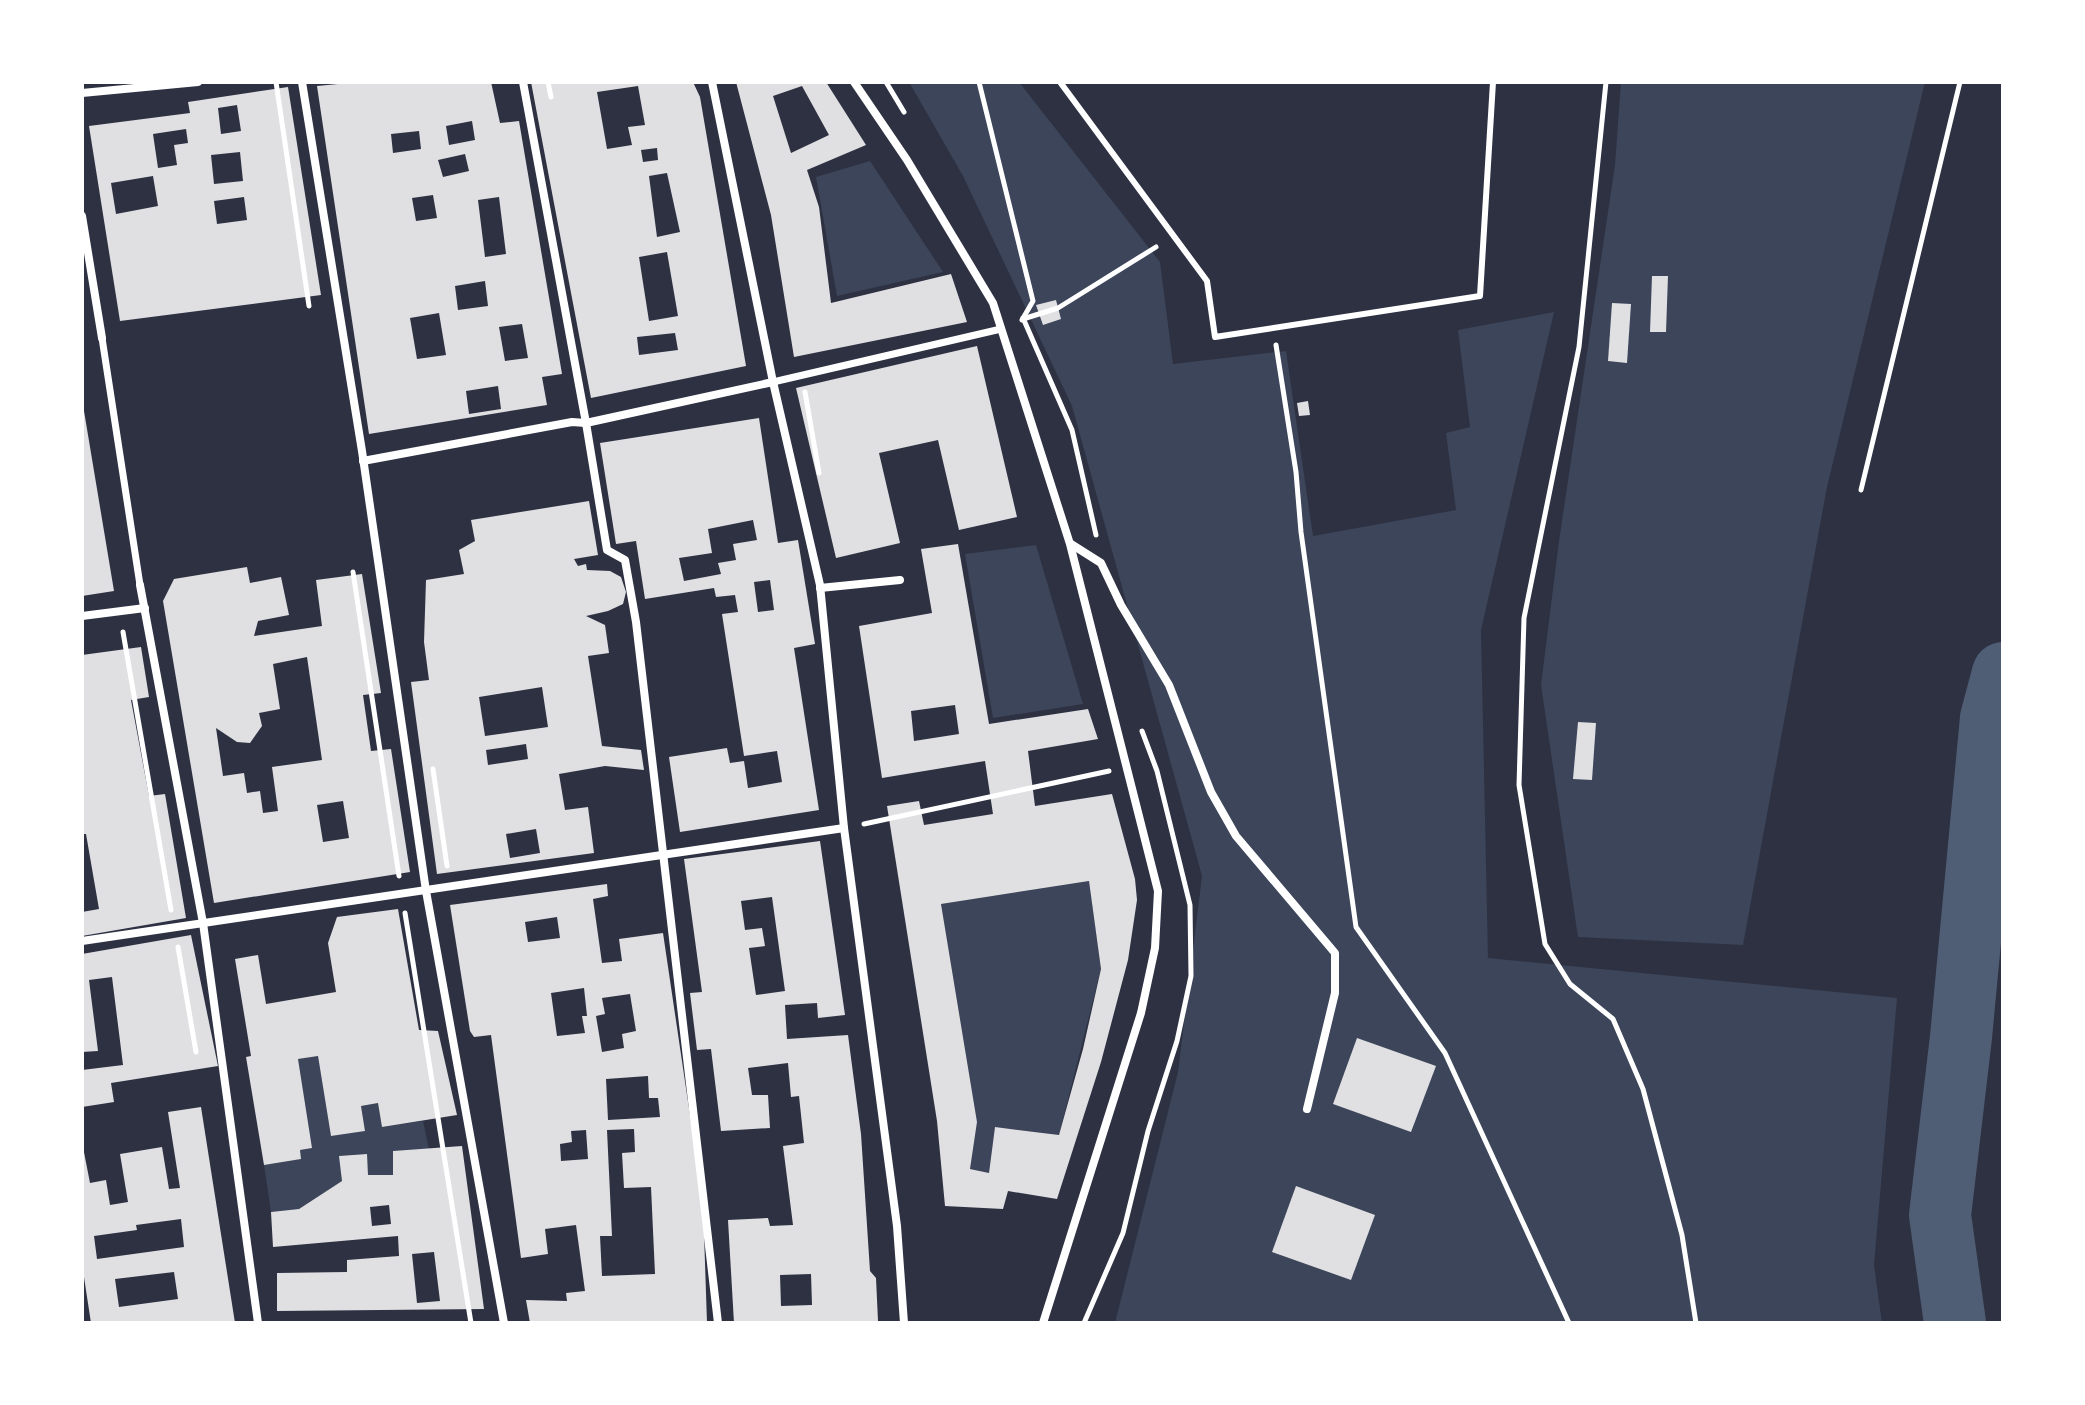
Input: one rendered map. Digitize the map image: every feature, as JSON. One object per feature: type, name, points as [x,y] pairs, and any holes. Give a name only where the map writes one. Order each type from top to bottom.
[{"type":"street","points":[[82,93],[198,82]]},
{"type":"street","points":[[302,82],[363,461],[426,891],[504,1323]]},
{"type":"street","points":[[523,82],[607,550],[625,560],[636,622],[718,1323]]},
{"type":"street","points":[[712,82],[773,382],[820,588],[844,828],[897,1226],[904,1323]]},
{"type":"street","points":[[854,82],[907,160],[993,303],[1070,544],[1158,891],[1155,948],[1141,1013],[1043,1323]]},
{"type":"street","points":[[82,216],[140,585],[203,923],[258,1323]]},
{"type":"street","points":[[363,461],[572,422],[586,423],[1001,329]]},
{"type":"street","points":[[1070,544],[1101,563],[1121,605],[1169,685],[1211,792],[1236,836],[1335,953],[1335,993],[1307,1109]]},
{"type":"street","points":[[820,588],[900,580]]},
{"type":"street","points":[[82,616],[145,608]]},
{"type":"street","points":[[82,941],[844,828]]},
{"type":"lane","points":[[1060,82],[1207,281],[1215,337],[1480,296],[1493,82]]},
{"type":"path","points":[[276,82],[309,306]]},
{"type":"path","points":[[979,82],[1033,301]]},
{"type":"path","points":[[1606,82],[1579,347],[1524,618],[1519,785],[1545,944],[1570,984],[1613,1019],[1643,1089],[1682,1235],[1696,1323]]},
{"type":"path","points":[[1861,490],[1960,82]]},
{"type":"path","points":[[1023,319],[1058,308],[1155,247]]},
{"type":"path","points":[[1276,348],[1296,472],[1307,578],[1356,927],[1445,1053],[1569,1323]]},
{"type":"path","points":[[353,572],[471,1323]]},
{"type":"path","points":[[120,611],[197,1058]]},
{"type":"path","points":[[844,828],[1127,767]]},
{"type":"shaded area","points":[[909,82],[1019,82],[1160,262],[1173,364],[1286,351],[1313,536],[1456,510],[1446,433],[1470,427],[1458,330],[1554,312],[1481,630],[1488,958],[1897,998],[1874,1265],[1882,1323],[1115,1323],[1178,1072],[1202,876],[1072,406],[963,176]]},
{"type":"shaded area","points":[[1621,82],[1925,82],[1827,487],[1743,945],[1578,937],[1541,685],[1559,541],[1615,165]]},
{"type":"shaded area","points":[[870,161],[943,272],[837,296],[816,177]]},
{"type":"shaded area","points":[[1036,545],[1083,704],[993,718],[965,554]]},
{"type":"shaded area","points":[[1089,881],[1101,969],[1059,1135],[995,1127],[989,1173],[970,1169],[977,1122],[941,904]]},
{"type":"shaded area","points":[[318,1056],[331,1136],[365,1131],[361,1106],[378,1103],[382,1127],[423,1121],[429,1149],[393,1151],[393,1175],[368,1175],[366,1154],[340,1156],[342,1181],[299,1209],[271,1212],[264,1165],[300,1159],[300,1150],[312,1148],[298,1059]]},
{"type":"building","points":[[359,82],[491,82],[500,123],[519,121],[562,374],[542,377],[547,405],[369,434],[317,86]],"holes":[[[472,121],[475,140],[449,145],[446,126]],[[419,131],[421,149],[393,153],[391,134]],[[465,154],[469,171],[443,177],[438,160]],[[433,195],[437,218],[416,221],[412,198]],[[499,197],[506,254],[485,257],[478,200]],[[485,281],[488,306],[458,310],[455,286]],[[439,313],[446,355],[417,359],[410,318]],[[522,324],[528,358],[505,361],[499,327]],[[498,386],[501,409],[469,414],[466,391]]]},
{"type":"building","points":[[531,82],[693,82],[700,97],[746,366],[591,398]],"holes":[[[638,86],[645,125],[628,127],[632,145],[607,149],[597,92]],[[657,148],[658,160],[643,162],[641,150]],[[667,173],[680,232],[657,237],[649,176]],[[667,252],[678,316],[649,321],[639,257]],[[675,333],[678,350],[639,355],[637,337]]]},
{"type":"building","points":[[736,82],[826,82],[866,145],[807,170],[819,207],[831,303],[951,274],[967,322],[794,357],[771,215]],"holes":[[[802,86],[829,135],[791,153],[773,96]]]},
{"type":"building","points":[[288,87],[321,295],[120,321],[89,126],[190,113],[188,102]],"holes":[[[237,105],[241,131],[221,134],[218,108]],[[186,129],[188,143],[174,145],[177,165],[158,168],[153,134]],[[240,152],[243,181],[214,184],[211,155]],[[153,176],[158,206],[116,214],[111,183]],[[244,197],[247,220],[217,224],[214,201]]]},
{"type":"building","points":[[1652,276],[1668,276],[1666,332],[1650,332]]},
{"type":"building","points":[[1056,300],[1061,319],[1043,325],[1036,305]]},
{"type":"building","points":[[1612,303],[1631,304],[1627,363],[1608,361]]},
{"type":"building","points":[[977,346],[1017,517],[959,530],[938,440],[879,453],[900,543],[836,558],[796,388]]},
{"type":"building","points":[[82,399],[114,591],[82,596]]},
{"type":"building","points":[[1308,401],[1310,415],[1299,416],[1297,403]]},
{"type":"building","points":[[759,418],[778,543],[798,540],[815,644],[794,648],[819,810],[680,832],[669,757],[727,748],[730,763],[744,761],[748,788],[782,782],[777,751],[744,756],[722,614],[738,612],[735,595],[716,597],[714,588],[645,599],[636,541],[616,544],[600,443]],"holes":[[[753,520],[757,540],[733,544],[736,560],[718,563],[721,574],[684,581],[679,558],[712,553],[708,529]],[[770,580],[774,610],[758,612],[754,582]]]},
{"type":"building","points":[[589,501],[598,555],[574,559],[578,566],[586,564],[587,570],[610,571],[621,577],[626,592],[623,604],[586,616],[605,625],[609,653],[588,656],[602,746],[641,750],[644,770],[605,766],[559,774],[565,810],[588,807],[594,853],[437,874],[411,682],[429,680],[424,642],[426,580],[464,574],[459,550],[475,541],[471,520]],"holes":[[[542,687],[548,727],[485,736],[479,697]],[[526,744],[528,759],[488,765],[486,750]],[[536,829],[540,853],[510,858],[506,834]]]},
{"type":"building","points":[[958,544],[989,724],[1088,709],[1098,739],[1028,751],[1035,806],[1112,794],[1135,879],[1137,900],[1128,960],[1101,1062],[1057,1199],[1008,1191],[1003,1209],[945,1206],[937,1121],[887,806],[919,801],[924,825],[993,814],[985,761],[882,778],[859,626],[932,613],[921,549]],"holes":[[[955,705],[959,734],[914,741],[911,711]],[[1089,881],[1101,969],[1059,1135],[995,1127],[989,1173],[970,1169],[977,1122],[941,904]]]},
{"type":"building","points":[[247,567],[250,583],[281,577],[289,615],[258,621],[254,636],[322,626],[316,580],[362,574],[381,693],[363,695],[371,751],[391,749],[410,872],[214,903],[163,601],[174,579]],"holes":[[[307,657],[322,760],[272,767],[278,811],[263,813],[260,791],[247,793],[244,773],[223,776],[216,728],[237,742],[250,743],[262,726],[259,713],[280,709],[273,664]],[[343,801],[349,838],[323,842],[317,805]]]},
{"type":"building","points":[[141,647],[149,697],[131,700],[149,796],[165,794],[186,918],[82,936],[82,912],[99,909],[86,834],[82,834],[82,655]]},
{"type":"building","points":[[1578,722],[1596,723],[1592,780],[1573,779]]},
{"type":"building","points":[[820,841],[845,1015],[818,1018],[817,1003],[785,1005],[787,1039],[848,1035],[861,1134],[870,1271],[876,1278],[878,1321],[734,1323],[728,1220],[768,1218],[770,1226],[793,1225],[783,1146],[804,1143],[799,1096],[791,1097],[788,1063],[748,1068],[752,1095],[768,1095],[770,1128],[721,1131],[711,1049],[697,1050],[690,993],[702,992],[684,859]],"holes":[[[772,897],[785,991],[756,995],[749,948],[765,946],[762,928],[745,930],[741,901]],[[811,1274],[812,1305],[781,1306],[780,1275]]]},
{"type":"building","points":[[607,884],[608,896],[593,899],[602,963],[622,961],[619,939],[663,933],[703,1203],[707,1323],[530,1323],[526,1300],[567,1301],[566,1293],[585,1291],[576,1225],[545,1229],[548,1254],[521,1258],[491,1035],[474,1037],[470,1031],[450,905]],"holes":[[[557,917],[560,938],[528,942],[525,922]],[[584,988],[587,1016],[582,1016],[585,1033],[557,1036],[551,993]],[[630,994],[636,1031],[622,1034],[624,1048],[602,1052],[596,1016],[605,1014],[602,998]],[[648,1076],[649,1098],[658,1098],[660,1117],[608,1120],[606,1079]],[[634,1129],[635,1152],[622,1153],[624,1188],[651,1187],[655,1274],[602,1276],[600,1236],[612,1236],[607,1130]],[[586,1130],[588,1159],[561,1161],[560,1144],[572,1142],[571,1131]]]},
{"type":"building","points":[[398,909],[419,1030],[438,1031],[457,1115],[382,1127],[378,1103],[361,1106],[365,1131],[331,1136],[318,1056],[298,1059],[312,1148],[300,1150],[301,1159],[264,1165],[246,1057],[251,1056],[235,959],[258,955],[266,1004],[336,992],[328,943],[337,917]]},
{"type":"building","points":[[191,935],[218,1066],[111,1083],[114,1102],[82,1107],[82,1070],[123,1065],[112,977],[89,980],[98,1051],[82,1052],[82,954]]},
{"type":"building","points":[[1357,1038],[1436,1066],[1411,1132],[1333,1104]]},
{"type":"building","points":[[201,1107],[235,1323],[91,1323],[82,1264],[82,1142],[90,1183],[106,1180],[110,1205],[128,1202],[120,1154],[162,1147],[169,1189],[180,1188],[168,1112]],"holes":[[[181,1219],[184,1247],[97,1259],[94,1236],[137,1230],[136,1225]],[[174,1272],[178,1299],[119,1307],[115,1279]]]},
{"type":"building","points":[[462,1146],[484,1309],[277,1311],[277,1273],[347,1272],[347,1260],[399,1256],[398,1236],[273,1247],[271,1212],[299,1209],[342,1181],[339,1156],[367,1154],[368,1175],[393,1175],[393,1151]],"holes":[[[389,1205],[391,1224],[372,1226],[370,1207]],[[434,1252],[440,1301],[417,1303],[412,1254]]]},
{"type":"building","points":[[1296,1186],[1375,1215],[1351,1280],[1272,1252]]},
{"type":"waterway","points":[[1955,1323],[1940,1215],[1961,1037],[1991,718],[2003,673]]}]
